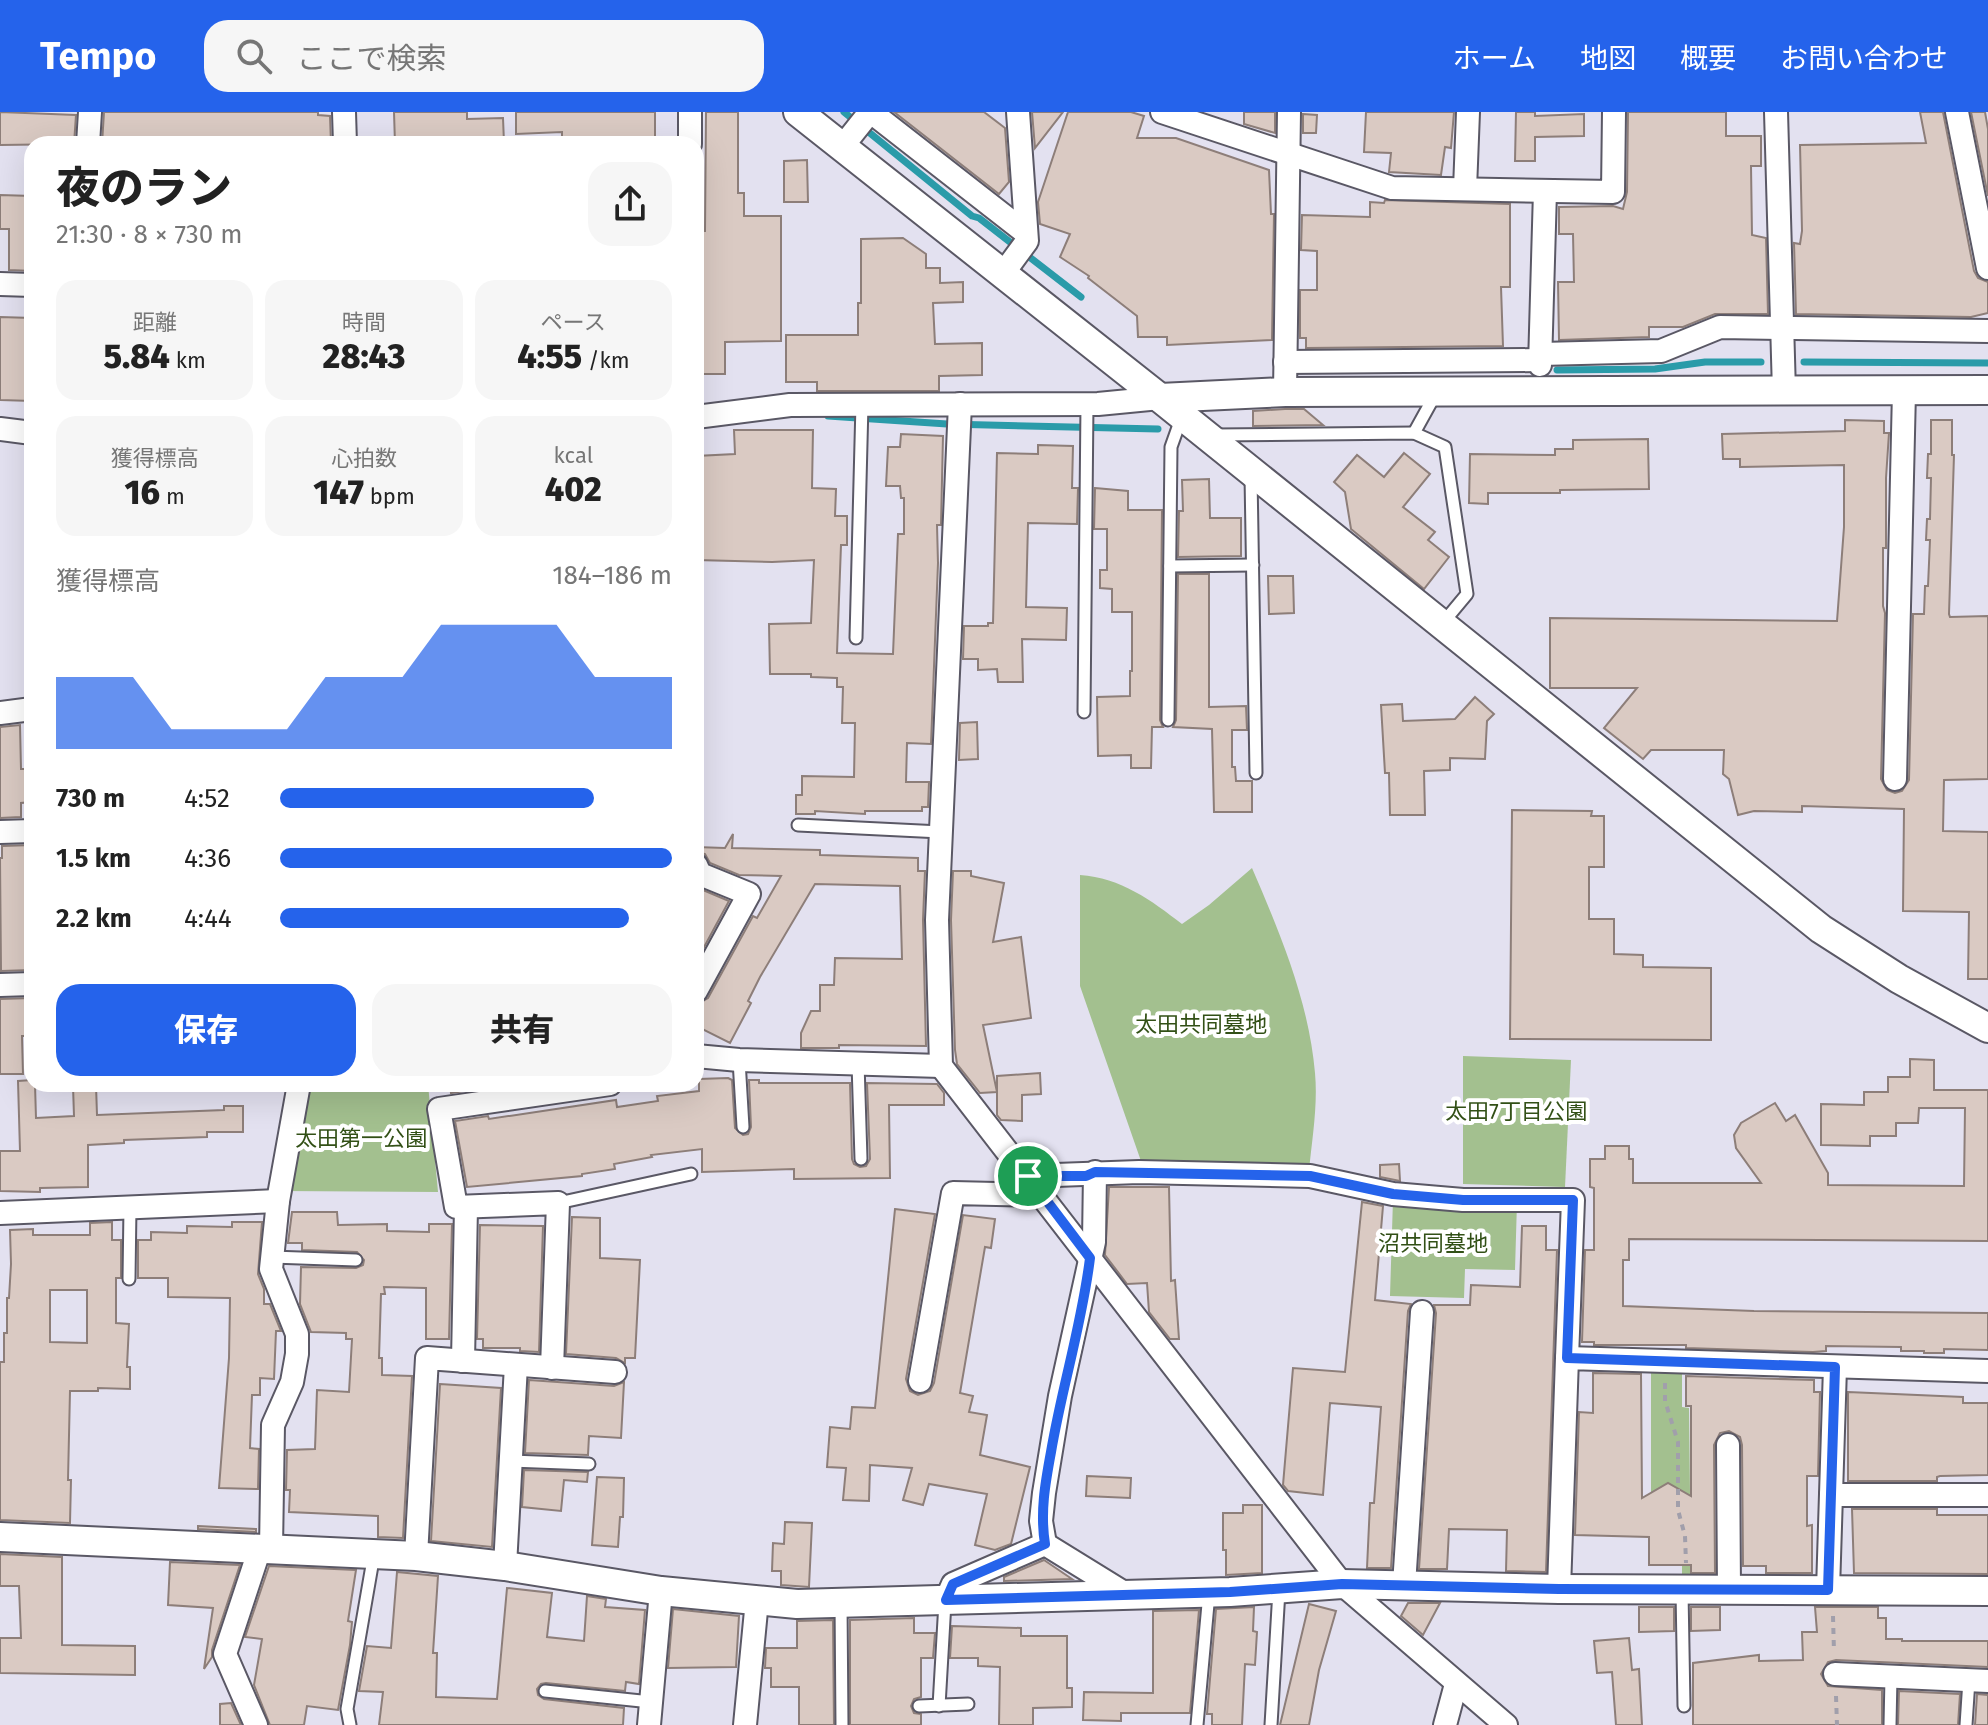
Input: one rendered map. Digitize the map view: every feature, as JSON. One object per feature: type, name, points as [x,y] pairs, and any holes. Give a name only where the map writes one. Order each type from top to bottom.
[{"type":"street","points":[[88,136],[90,112]]},
{"type":"street","points":[[344,112],[345,136]]},
{"type":"street","points":[[690,112],[690,136]]},
{"type":"street","points":[[848,139],[871,112],[1026,237]]},
{"type":"street","points":[[1008,267],[1026,237],[1018,112]]},
{"type":"street","points":[[1162,112],[1392,188],[1613,192],[1614,112]]},
{"type":"street","points":[[1285,392],[1289,112]]},
{"type":"street","points":[[1465,189],[1468,112]]},
{"type":"street","points":[[1776,112],[1784,392]]},
{"type":"street","points":[[1957,112],[1988,268]]},
{"type":"street","points":[[820,116],[1008,267],[1182,416],[1821,929],[1899,979],[1988,1028]]},
{"type":"street","points":[[1540,392],[1545,191]]},
{"type":"street","points":[[0,284],[24,285]]},
{"type":"street","points":[[1285,362],[1540,357],[1661,351],[1720,327],[1988,331]]},
{"type":"street","points":[[704,416],[790,405],[862,414],[959,418],[1087,411],[1160,398],[1285,392],[1988,390]]},
{"type":"street","points":[[1895,779],[1904,391]]},
{"type":"street","points":[[959,418],[937,920],[941,1066],[1342,1584],[1506,1725]]},
{"type":"street","points":[[0,429],[24,432]]},
{"type":"street","points":[[0,713],[24,710]]},
{"type":"street","points":[[0,832],[24,831]]},
{"type":"street","points":[[704,876],[749,894],[704,976]]},
{"type":"street","points":[[0,985],[24,984]]},
{"type":"street","points":[[704,1057],[941,1066]]},
{"type":"street","points":[[256,1725],[225,1654],[265,1548],[273,1425],[292,1382],[297,1354],[297,1334],[271,1269],[278,1201],[298,1092]]},
{"type":"street","points":[[552,1368],[558,1203],[456,1207],[439,1109],[555,1092]]},
{"type":"street","points":[[1028,1176],[1086,1176],[1095,1172],[1310,1176],[1393,1194],[1463,1200],[1573,1200],[1559,1589]]},
{"type":"street","points":[[1045,1544],[1041,1521],[1046,1479],[1060,1396],[1094,1242],[1095,1172]]},
{"type":"street","points":[[920,1381],[953,1193],[1042,1195]]},
{"type":"street","points":[[0,1213],[278,1201]]},
{"type":"street","points":[[463,1361],[466,1207]]},
{"type":"street","points":[[1404,1585],[1422,1312]]},
{"type":"street","points":[[416,1556],[427,1358],[615,1372]]},
{"type":"street","points":[[1567,1358],[1988,1371]]},
{"type":"street","points":[[505,1566],[516,1365]]},
{"type":"street","points":[[1828,1590],[1835,1367]]},
{"type":"street","points":[[1728,1445],[1718,1487],[1729,1590]]},
{"type":"street","points":[[1831,1495],[1988,1495]]},
{"type":"street","points":[[0,1537],[416,1556],[505,1566],[661,1591],[797,1604],[1209,1593],[1342,1584],[1559,1589],[1988,1591]]},
{"type":"street","points":[[1045,1544],[1126,1594]]},
{"type":"street","points":[[946,1600],[953,1584],[1045,1544]]},
{"type":"street","points":[[649,1725],[661,1591]]},
{"type":"street","points":[[745,1725],[757,1600]]},
{"type":"street","points":[[1835,1674],[1978,1680]]},
{"type":"street","points":[[1445,1725],[1456,1684]]},
{"type":"lane","points":[[1414,433],[1437,392]]},
{"type":"lane","points":[[1084,712],[1087,411]]},
{"type":"lane","points":[[856,638],[862,414]]},
{"type":"lane","points":[[1168,720],[1171,447],[1182,416]]},
{"type":"lane","points":[[1206,435],[1414,433],[1445,447],[1467,594],[1442,624]]},
{"type":"lane","points":[[1251,471],[1256,773]]},
{"type":"lane","points":[[1170,566],[1253,565]]},
{"type":"lane","points":[[798,825],[941,832]]},
{"type":"lane","points":[[739,1060],[743,1127]]},
{"type":"lane","points":[[858,1063],[861,1159]]},
{"type":"lane","points":[[558,1203],[691,1174]]},
{"type":"lane","points":[[129,1279],[130,1207]]},
{"type":"lane","points":[[272,1257],[356,1260]]},
{"type":"lane","points":[[511,1461],[589,1464]]},
{"type":"lane","points":[[350,1725],[347,1709],[374,1554]]},
{"type":"lane","points":[[1271,1725],[1279,1588]]},
{"type":"lane","points":[[1684,1706],[1685,1590]]},
{"type":"lane","points":[[1197,1725],[1209,1593]]},
{"type":"lane","points":[[939,1706],[946,1600]]},
{"type":"lane","points":[[841,1602],[842,1725]]},
{"type":"lane","points":[[1890,1725],[1891,1677]]},
{"type":"lane","points":[[1966,1725],[1978,1680]]},
{"type":"lane","points":[[545,1691],[651,1702]]},
{"type":"lane","points":[[919,1706],[968,1704]]},
{"type":"path","points":[[1667,1362],[1665,1401],[1678,1442],[1678,1510],[1685,1536],[1685,1590]]},
{"type":"green space","name":"太田共同墓地","points":[[1252,868],[1292,968],[1312,1046],[1316,1097],[1309,1171],[1142,1164],[1080,986],[1080,875],[1122,885],[1182,924]]},
{"type":"green space","name":"太田7丁目公園","points":[[1463,1056],[1571,1060],[1565,1187],[1463,1184]]},
{"type":"green space","name":"太田第一公園","points":[[298,1092],[429,1092],[438,1192],[280,1191]]},
{"type":"green space","name":"沼共同墓地","points":[[1393,1199],[1517,1202],[1515,1270],[1465,1269],[1464,1298],[1390,1296]]},
{"type":"green space","points":[[1651,1373],[1682,1373],[1682,1407],[1689,1408],[1691,1576],[1682,1576],[1682,1536],[1651,1536]]},
{"type":"building","points":[[0,112],[76,115],[75,136],[24,136],[24,145],[0,145]]},
{"type":"building","points":[[104,112],[318,112],[318,115],[330,116],[331,136],[102,136]]},
{"type":"building","points":[[394,112],[467,112],[467,119],[503,118],[504,136],[395,136]]},
{"type":"building","points":[[516,112],[655,112],[655,136],[562,136],[562,132],[516,134]]},
{"type":"building","points":[[706,112],[738,112],[738,193],[744,193],[744,216],[781,216],[781,341],[725,342],[725,374],[704,374]]},
{"type":"building","points":[[894,112],[984,112],[1005,128],[1009,182],[999,194]]},
{"type":"building","points":[[1032,112],[1063,112],[1035,148]]},
{"type":"building","points":[[1068,112],[1131,112],[1144,116],[1137,138],[1176,138],[1269,170],[1271,214],[1274,214],[1272,340],[1167,345],[1167,337],[1138,337],[1137,316],[1089,276],[1060,257],[1070,234],[1040,224],[1038,202]]},
{"type":"building","points":[[1244,112],[1275,112],[1275,133],[1244,124]]},
{"type":"building","points":[[1366,112],[1454,112],[1451,148],[1445,147],[1441,175],[1389,172],[1391,153],[1364,152]]},
{"type":"building","points":[[1516,112],[1535,112],[1535,116],[1584,114],[1584,136],[1535,137],[1535,161],[1515,161]]},
{"type":"building","points":[[1628,112],[1726,112],[1726,136],[1761,136],[1761,166],[1751,166],[1752,235],[1766,238],[1768,314],[1715,314],[1683,327],[1649,327],[1649,337],[1559,340],[1558,282],[1574,282],[1573,234],[1559,234],[1559,207],[1613,206],[1623,209],[1627,192]]},
{"type":"building","points":[[1920,112],[1943,112],[1974,271],[1978,278],[1988,282],[1988,313],[1971,317],[1796,314],[1794,243],[1800,244],[1802,231],[1800,145],[1926,143]]},
{"type":"building","points":[[1971,112],[1985,112],[1988,196]]},
{"type":"building","points":[[1303,114],[1317,115],[1316,133],[1303,133]]},
{"type":"building","points":[[807,160],[808,202],[784,202],[784,161]]},
{"type":"building","points":[[0,195],[24,196],[24,271],[9,270],[9,229],[0,229]]},
{"type":"building","points":[[1385,200],[1510,204],[1510,287],[1501,287],[1503,346],[1306,348],[1306,338],[1300,338],[1300,290],[1317,290],[1317,251],[1301,250],[1302,215],[1370,217],[1370,202],[1384,203]]},
{"type":"building","points":[[903,238],[926,254],[926,268],[940,268],[940,283],[963,282],[963,302],[933,303],[935,344],[982,343],[982,375],[939,376],[939,391],[817,391],[817,382],[786,382],[786,335],[858,335],[861,239]]},
{"type":"building","points":[[0,317],[24,318],[24,401],[0,400]]},
{"type":"building","points":[[1304,409],[1323,425],[1253,426],[1253,411]]},
{"type":"building","points":[[1845,420],[1884,421],[1884,433],[1889,433],[1886,548],[1883,548],[1885,613],[1881,779],[1887,790],[1895,793],[1902,791],[1909,780],[1913,614],[1924,614],[1925,586],[1928,586],[1930,540],[1926,540],[1931,478],[1927,478],[1931,420],[1952,420],[1954,455],[1949,614],[1950,617],[1988,616],[1988,779],[1944,780],[1943,831],[1988,832],[1988,979],[1968,979],[1969,912],[1903,911],[1904,809],[1802,806],[1802,812],[1754,811],[1738,815],[1729,779],[1723,774],[1724,750],[1651,750],[1643,759],[1604,728],[1637,688],[1550,688],[1550,618],[1837,621],[1844,527],[1844,465],[1740,467],[1740,459],[1723,459],[1722,434],[1845,431]]},
{"type":"building","points":[[734,430],[813,430],[812,488],[836,489],[835,516],[847,516],[847,545],[841,545],[837,653],[893,654],[898,534],[904,534],[904,498],[901,498],[900,486],[886,486],[888,447],[900,447],[901,434],[943,436],[941,525],[937,525],[931,744],[907,743],[906,782],[929,782],[928,807],[922,807],[922,811],[865,811],[865,814],[815,811],[815,814],[796,814],[796,795],[802,795],[802,776],[854,777],[855,723],[842,723],[843,687],[837,687],[837,678],[811,677],[811,674],[770,674],[769,624],[811,623],[814,560],[704,560],[704,456],[735,454]]},
{"type":"building","points":[[1648,439],[1649,489],[1488,493],[1488,504],[1469,503],[1470,454],[1555,455],[1555,449],[1573,449],[1573,440]]},
{"type":"building","points":[[1038,445],[1073,446],[1072,488],[1078,488],[1077,524],[1028,523],[1026,607],[1067,608],[1066,640],[1022,639],[1023,682],[998,682],[997,669],[978,670],[978,659],[963,659],[964,626],[988,626],[988,623],[993,623],[997,453],[1038,454]]},
{"type":"building","points":[[1404,453],[1430,474],[1403,507],[1435,532],[1428,540],[1449,557],[1424,589],[1351,529],[1345,492],[1334,482],[1357,455],[1384,477]]},
{"type":"building","points":[[1209,479],[1210,518],[1241,518],[1241,556],[1178,557],[1179,511],[1183,511],[1182,480]]},
{"type":"building","points":[[1095,488],[1128,491],[1128,510],[1162,510],[1160,720],[1163,727],[1152,727],[1151,768],[1131,768],[1131,755],[1098,756],[1097,697],[1130,696],[1132,612],[1112,612],[1112,589],[1100,588],[1100,570],[1107,570],[1107,529],[1094,529]]},
{"type":"building","points":[[1178,574],[1209,574],[1209,707],[1246,706],[1247,730],[1232,730],[1232,767],[1235,767],[1236,781],[1252,781],[1252,812],[1214,812],[1212,729],[1173,727],[1176,720]]},
{"type":"building","points":[[1268,576],[1293,576],[1294,613],[1269,614]]},
{"type":"building","points":[[1475,697],[1494,714],[1487,721],[1485,759],[1450,758],[1450,770],[1424,771],[1425,815],[1390,815],[1389,773],[1385,773],[1381,705],[1402,704],[1403,721],[1455,719]]},
{"type":"building","points":[[977,722],[978,759],[959,760],[960,723]]},
{"type":"building","points":[[20,725],[21,769],[24,769],[21,817],[0,818],[0,727]]},
{"type":"building","points":[[1512,810],[1592,811],[1591,816],[1604,816],[1604,867],[1589,867],[1589,919],[1614,919],[1614,954],[1643,955],[1643,967],[1711,968],[1711,1040],[1510,1039]]},
{"type":"building","points":[[733,834],[732,848],[820,850],[820,855],[918,858],[918,871],[925,871],[926,1046],[801,1048],[801,1033],[811,1011],[820,1011],[820,985],[834,985],[835,958],[902,959],[900,886],[815,884],[760,977],[748,1001],[751,1003],[730,1043],[704,1030],[704,1000],[753,916],[757,918],[781,876],[739,875],[710,863],[704,854],[704,847],[725,848]]},
{"type":"building","points":[[24,845],[24,970],[1,971],[2,846]]},
{"type":"building","points":[[953,871],[971,871],[971,876],[1004,883],[993,942],[1021,937],[1031,1018],[983,1025],[997,1092],[980,1093],[957,1064],[951,920]]},
{"type":"building","points":[[704,890],[729,901],[704,947]]},
{"type":"building","points":[[24,998],[23,1074],[0,1074],[0,999]]},
{"type":"building","points":[[1910,1059],[1934,1060],[1934,1090],[1988,1090],[1988,1241],[1629,1239],[1629,1260],[1623,1260],[1623,1306],[1754,1311],[1988,1313],[1988,1350],[1944,1349],[1944,1353],[1924,1353],[1901,1351],[1901,1347],[1826,1346],[1826,1351],[1813,1352],[1686,1348],[1686,1345],[1594,1345],[1594,1342],[1582,1342],[1585,1250],[1594,1250],[1594,1188],[1590,1187],[1590,1159],[1605,1159],[1605,1146],[1629,1146],[1629,1159],[1633,1159],[1633,1183],[1761,1183],[1736,1148],[1734,1135],[1741,1123],[1775,1103],[1786,1121],[1795,1115],[1828,1173],[1828,1185],[1964,1186],[1965,1108],[1919,1108],[1918,1123],[1896,1123],[1896,1136],[1870,1136],[1870,1146],[1821,1145],[1821,1104],[1864,1105],[1864,1092],[1888,1092],[1888,1077],[1910,1077]]},
{"type":"building","points":[[1040,1073],[1041,1094],[1022,1095],[1022,1121],[1001,1120],[997,1115],[997,1076]]},
{"type":"building","points":[[704,1079],[732,1080],[735,1128],[743,1135],[748,1134],[751,1127],[749,1080],[759,1080],[759,1083],[850,1083],[852,1159],[860,1167],[866,1166],[870,1159],[867,1083],[937,1084],[944,1093],[944,1105],[889,1105],[890,1178],[794,1179],[794,1169],[702,1172],[702,1149],[651,1155],[614,1164],[615,1169],[582,1176],[467,1187],[455,1121],[488,1116],[489,1119],[616,1100],[617,1107],[658,1101],[657,1096],[704,1092]]},
{"type":"building","points":[[18,1081],[24,1081],[24,1092],[35,1092],[36,1118],[74,1116],[73,1092],[96,1092],[97,1115],[224,1110],[224,1106],[243,1106],[243,1132],[207,1132],[207,1137],[124,1140],[124,1143],[88,1145],[88,1187],[40,1188],[40,1192],[0,1191],[0,1151],[20,1151]]},
{"type":"building","points":[[1399,1164],[1400,1181],[1380,1177],[1380,1165]]},
{"type":"building","points":[[1109,1187],[1169,1187],[1171,1281],[1175,1280],[1179,1339],[1170,1339],[1149,1312],[1147,1283],[1127,1284],[1105,1255]]},
{"type":"building","points":[[1362,1202],[1383,1206],[1375,1300],[1411,1304],[1408,1311],[1391,1568],[1367,1568],[1370,1503],[1374,1503],[1381,1407],[1330,1403],[1323,1495],[1288,1491],[1283,1485],[1293,1368],[1345,1372]]},
{"type":"building","points":[[895,1209],[935,1214],[906,1379],[910,1391],[918,1395],[930,1391],[934,1383],[963,1215],[995,1219],[991,1248],[985,1247],[960,1393],[973,1396],[969,1412],[987,1415],[980,1455],[1030,1467],[1011,1544],[995,1550],[975,1545],[987,1494],[929,1484],[923,1505],[903,1500],[912,1468],[870,1465],[869,1501],[843,1500],[846,1468],[827,1467],[830,1427],[850,1429],[852,1407],[875,1408]]},
{"type":"building","points":[[292,1212],[337,1212],[338,1225],[387,1224],[387,1231],[429,1232],[429,1224],[452,1224],[449,1339],[426,1339],[426,1288],[384,1287],[385,1294],[381,1294],[379,1358],[382,1358],[382,1375],[412,1376],[403,1538],[378,1537],[378,1516],[289,1512],[287,1450],[315,1449],[317,1390],[349,1392],[352,1339],[346,1339],[346,1333],[311,1332],[300,1304],[301,1267],[356,1268],[363,1265],[364,1260],[357,1252],[302,1250],[302,1243],[288,1243]]},
{"type":"building","points":[[572,1217],[600,1218],[600,1258],[640,1260],[635,1358],[625,1358],[625,1363],[616,1358],[566,1354]]},
{"type":"building","points":[[112,1222],[112,1240],[121,1240],[121,1278],[116,1278],[116,1323],[129,1324],[127,1367],[130,1367],[130,1389],[70,1391],[70,1523],[0,1520],[0,1362],[4,1362],[4,1333],[7,1333],[10,1230],[33,1229],[33,1235],[90,1235],[90,1223]],"holes":[[[50,1290],[87,1290],[87,1343],[50,1342]]]},
{"type":"building","points":[[232,1222],[262,1222],[258,1274],[264,1289],[264,1304],[270,1304],[281,1331],[276,1331],[274,1379],[260,1378],[260,1395],[252,1395],[250,1448],[259,1449],[258,1489],[219,1488],[229,1358],[230,1298],[168,1297],[168,1278],[138,1278],[138,1240],[151,1240],[151,1232],[187,1233],[187,1226],[232,1227]]},
{"type":"building","points":[[480,1225],[543,1226],[539,1352],[520,1351],[520,1348],[483,1348],[483,1339],[477,1339]]},
{"type":"building","points":[[1522,1226],[1546,1226],[1546,1250],[1557,1250],[1546,1572],[1506,1571],[1507,1530],[1449,1529],[1447,1569],[1419,1569],[1436,1313],[1434,1305],[1470,1305],[1471,1285],[1520,1287]]},
{"type":"building","points":[[1593,1373],[1641,1374],[1642,1498],[1668,1483],[1691,1496],[1691,1406],[1686,1406],[1686,1376],[1814,1380],[1814,1392],[1820,1392],[1818,1476],[1807,1476],[1807,1526],[1812,1525],[1812,1573],[1766,1573],[1766,1566],[1743,1566],[1742,1445],[1740,1437],[1729,1431],[1720,1433],[1714,1445],[1715,1573],[1691,1573],[1691,1565],[1649,1565],[1649,1537],[1575,1535],[1579,1412],[1593,1413]]},
{"type":"building","points":[[529,1380],[614,1386],[624,1382],[621,1438],[589,1436],[588,1455],[525,1453]]},
{"type":"building","points":[[440,1384],[501,1388],[492,1547],[431,1541]]},
{"type":"building","points":[[1848,1392],[1963,1397],[1963,1403],[1988,1403],[1988,1475],[1940,1476],[1937,1481],[1848,1481]]},
{"type":"building","points":[[524,1470],[588,1472],[587,1482],[564,1480],[561,1511],[522,1507]]},
{"type":"building","points":[[1087,1476],[1131,1478],[1130,1498],[1086,1496]]},
{"type":"building","points":[[597,1477],[624,1478],[618,1547],[592,1545]]},
{"type":"building","points":[[1243,1505],[1262,1505],[1262,1573],[1226,1575],[1223,1513],[1243,1513]]},
{"type":"building","points":[[1852,1509],[1937,1509],[1937,1515],[1988,1515],[1988,1574],[1854,1573]]},
{"type":"building","points":[[785,1522],[812,1523],[809,1587],[781,1585],[781,1571],[772,1571],[773,1543],[784,1544]]},
{"type":"building","points":[[198,1526],[256,1529],[256,1532],[198,1529]]},
{"type":"building","points":[[0,1554],[62,1557],[62,1645],[135,1646],[135,1675],[0,1673],[0,1638],[21,1638],[19,1586],[0,1586]]},
{"type":"building","points":[[1044,1560],[1072,1579],[1004,1581],[1004,1577]]},
{"type":"building","points":[[170,1562],[240,1565],[212,1657],[204,1669],[213,1608],[168,1605]]},
{"type":"building","points":[[269,1566],[356,1570],[348,1621],[352,1622],[350,1645],[338,1710],[307,1706],[304,1725],[270,1725],[254,1685],[262,1639],[245,1637]]},
{"type":"building","points":[[397,1572],[438,1576],[433,1653],[437,1653],[436,1697],[497,1699],[507,1588],[552,1593],[547,1637],[584,1641],[587,1596],[606,1599],[605,1607],[645,1610],[639,1684],[626,1682],[625,1691],[546,1683],[537,1689],[538,1695],[544,1699],[624,1708],[623,1725],[379,1725],[383,1692],[359,1691],[367,1646],[391,1648]]},
{"type":"building","points":[[1408,1603],[1440,1603],[1423,1635],[1401,1616]]},
{"type":"building","points":[[1309,1604],[1336,1611],[1319,1670],[1309,1725],[1280,1725]]},
{"type":"building","points":[[1254,1607],[1253,1631],[1257,1632],[1255,1665],[1245,1664],[1242,1725],[1212,1725],[1212,1714],[1207,1714],[1216,1609]]},
{"type":"building","points":[[1639,1607],[1674,1607],[1674,1631],[1639,1632]]},
{"type":"building","points":[[1691,1607],[1720,1607],[1720,1630],[1691,1631]]},
{"type":"building","points":[[1815,1607],[1878,1607],[1878,1618],[1886,1618],[1886,1639],[1988,1641],[1988,1667],[1828,1662],[1821,1674],[1828,1686],[1882,1690],[1882,1725],[1693,1725],[1693,1663],[1759,1655],[1759,1661],[1803,1660],[1802,1632],[1817,1632]]},
{"type":"building","points":[[673,1609],[739,1616],[736,1667],[668,1668]]},
{"type":"building","points":[[1199,1610],[1190,1713],[1121,1713],[1121,1721],[1083,1720],[1084,1692],[1153,1693],[1153,1611]]},
{"type":"building","points":[[914,1618],[914,1633],[935,1633],[933,1658],[921,1658],[921,1697],[914,1699],[911,1706],[914,1713],[921,1714],[921,1725],[850,1725],[850,1620]]},
{"type":"building","points":[[833,1620],[834,1725],[799,1725],[799,1687],[771,1687],[771,1668],[765,1668],[766,1648],[797,1648],[797,1621]]},
{"type":"building","points":[[952,1626],[1021,1628],[1021,1636],[1067,1636],[1067,1688],[1072,1688],[1072,1707],[1033,1708],[1033,1725],[999,1725],[1000,1667],[978,1666],[978,1658],[950,1658]]},
{"type":"building","points":[[1629,1638],[1632,1670],[1639,1669],[1642,1725],[1616,1725],[1612,1672],[1597,1673],[1594,1641]]},
{"type":"building","points":[[1899,1691],[1960,1694],[1958,1725],[1898,1725]]},
{"type":"building","points":[[1977,1694],[1988,1695],[1988,1725],[1975,1725]]},
{"type":"building","points":[[231,1703],[241,1725],[220,1725],[220,1704]]},
{"type":"waterway","points":[[844,112],[972,216],[979,218],[1081,297]]},
{"type":"waterway","points":[[1557,370],[1655,369],[1705,362],[1761,362]]},
{"type":"waterway","points":[[1804,362],[1988,363]]},
{"type":"waterway","points":[[828,416],[947,424],[1158,429]]},
{"type":"route","points":[[1139,1172],[1310,1176],[1393,1194],[1463,1200],[1573,1200],[1567,1358],[1835,1367],[1828,1590],[1342,1584],[1230,1592],[946,1600],[953,1584],[1045,1544],[1041,1521],[1044,1493],[1060,1396],[1088,1279],[1090,1258],[1028,1176],[1139,1172]]}]
